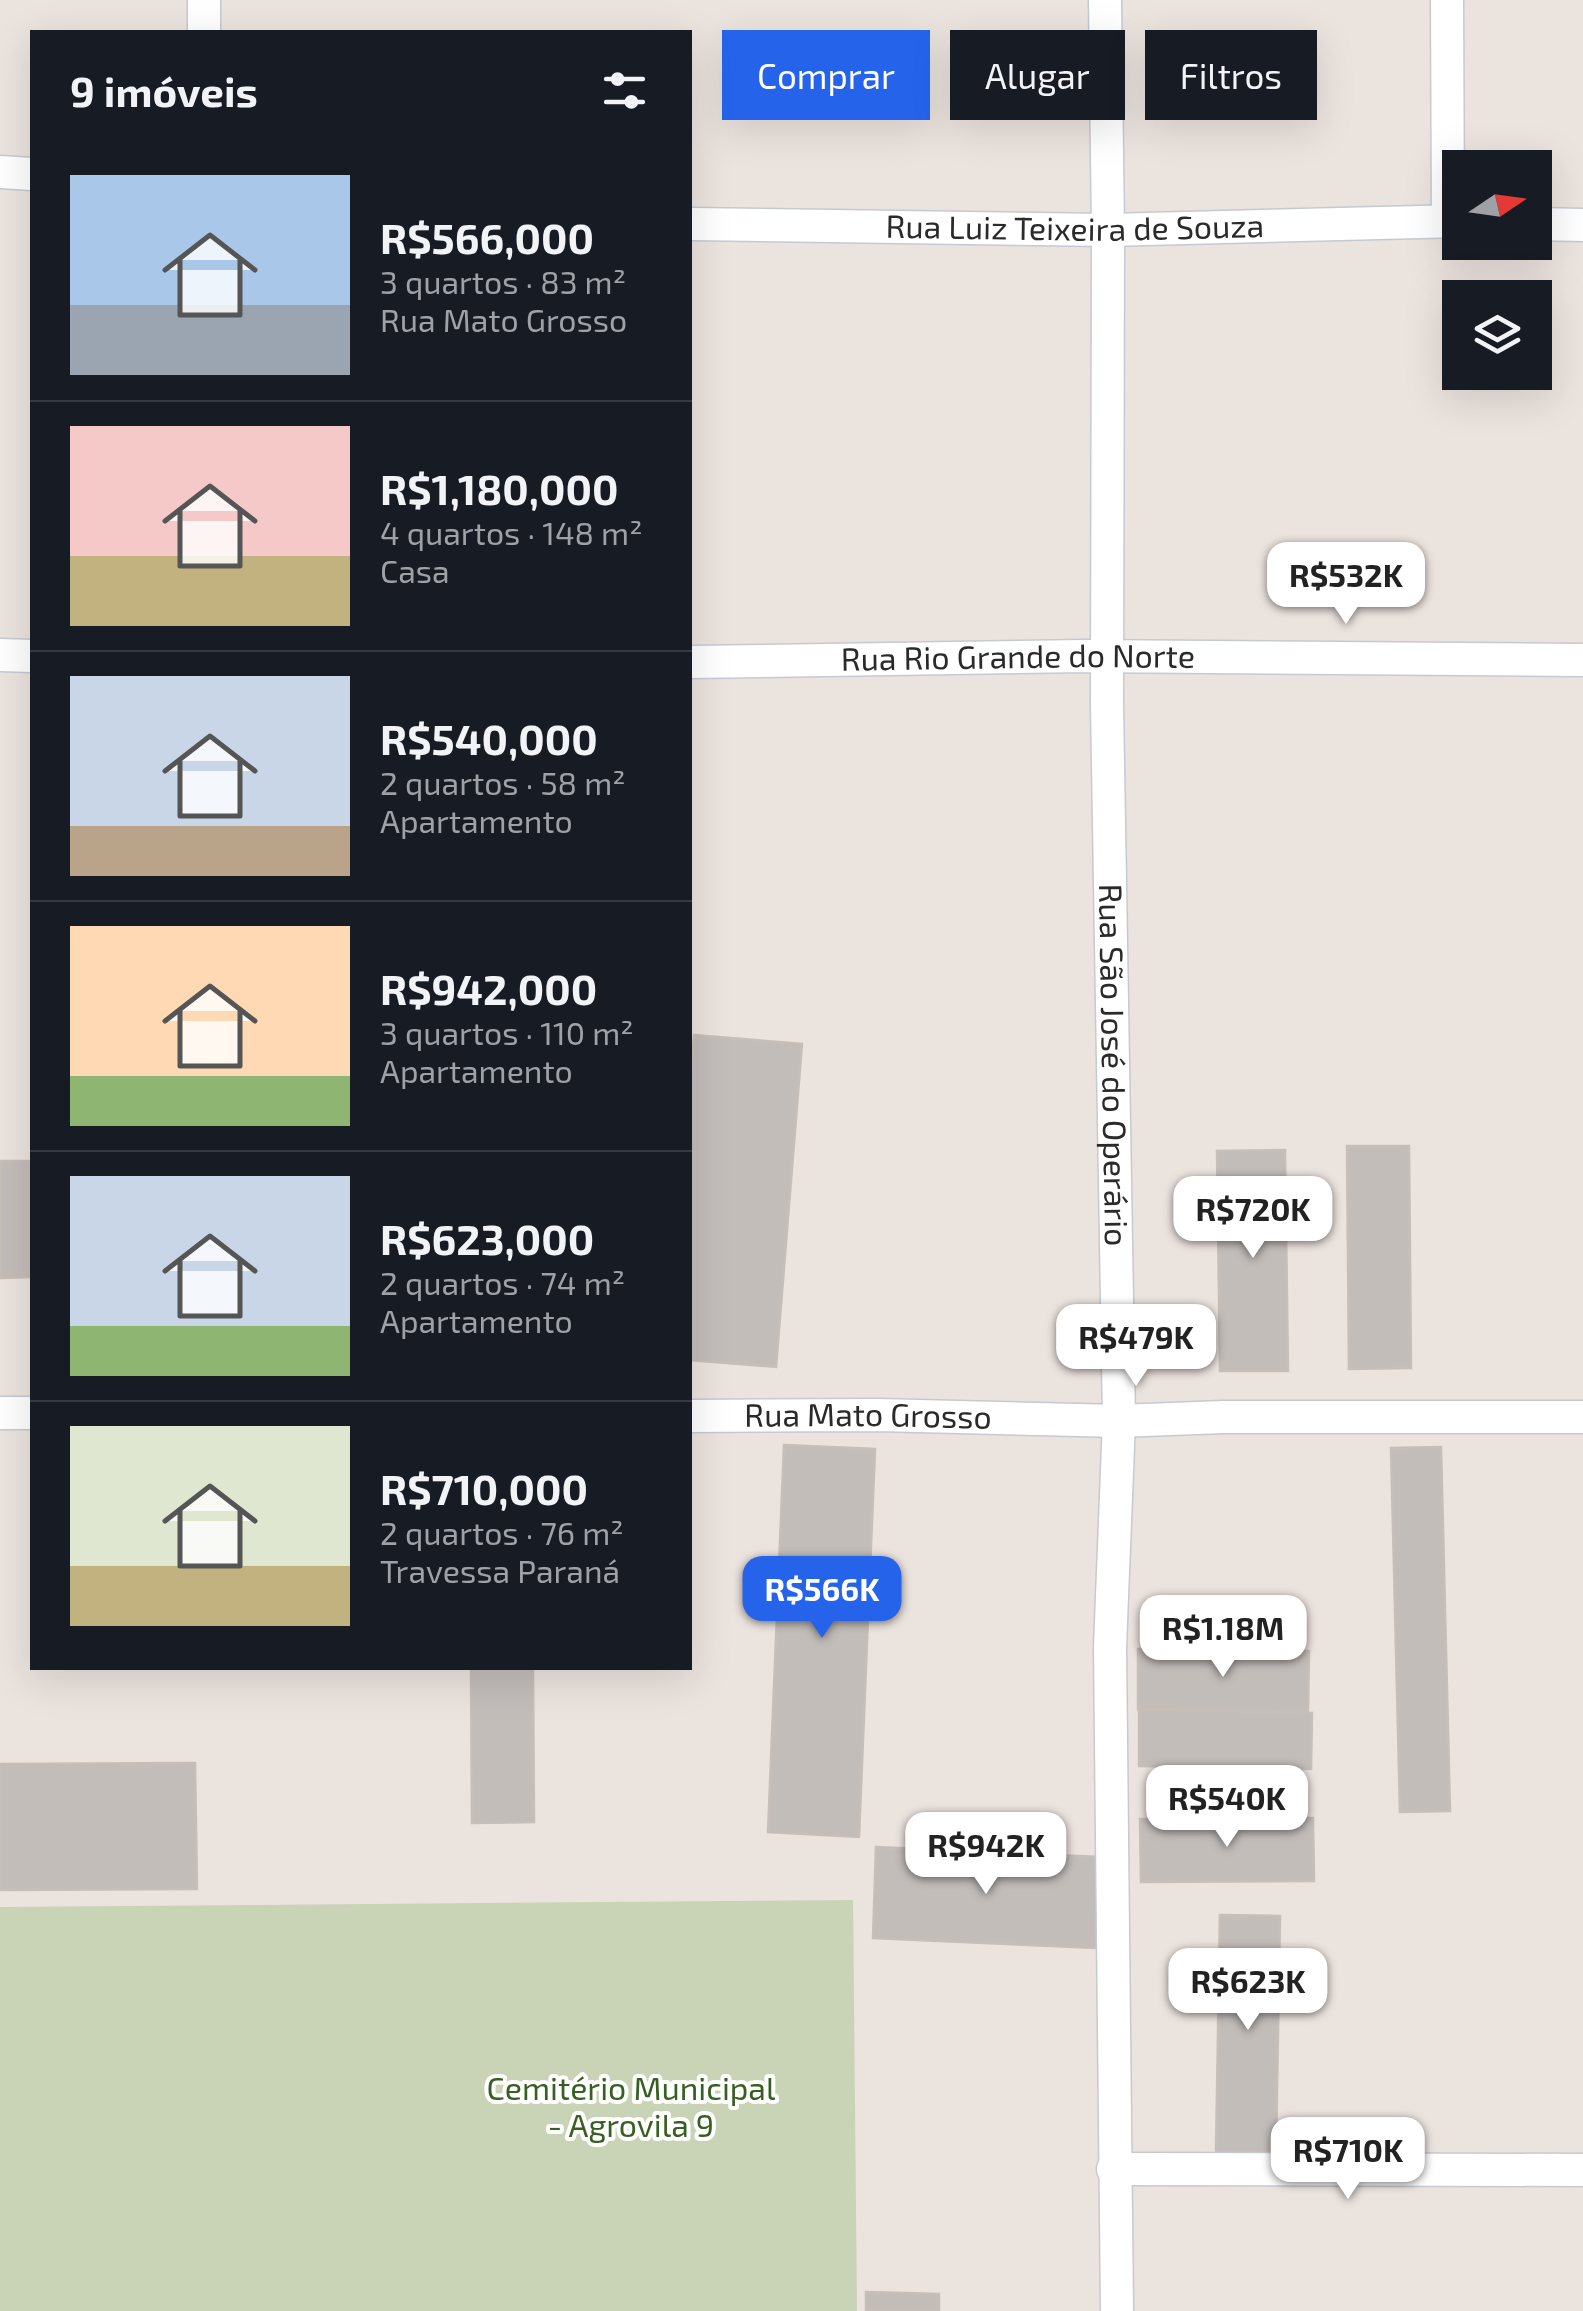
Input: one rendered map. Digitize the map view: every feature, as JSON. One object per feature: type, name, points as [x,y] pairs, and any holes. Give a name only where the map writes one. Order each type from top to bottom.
[{"type":"street","points":[[204,0],[204,30]]},
{"type":"street","name":"Rua São José do Operário","points":[[1105,0],[1108,664],[1119,1421],[1110,1648],[1117,2311]]},
{"type":"street","points":[[1447,0],[1452,150]]},
{"type":"street","points":[[0,172],[30,174]]},
{"type":"street","name":"Rua Luiz Teixeira de Souza","points":[[692,224],[1108,230],[1442,221]]},
{"type":"street","points":[[1552,224],[1583,225]]},
{"type":"street","points":[[0,655],[30,656]]},
{"type":"street","name":"Rua Rio Grande do Norte","points":[[692,662],[1583,663]]},
{"type":"street","name":"Rua Rio Grande do Norte","points":[[692,673],[1108,664]]},
{"type":"street","points":[[0,677],[30,677]]},
{"type":"street","points":[[0,1413],[30,1413]]},
{"type":"street","name":"Rua Mato Grosso","points":[[692,1416],[878,1415],[1119,1421],[1224,1417],[1583,1417]]},
{"type":"street","points":[[1113,2170],[1583,2170]]},
{"type":"green space","name":"Cemitério Municipal - Agrovila 9","points":[[853,1900],[857,2311],[0,2311],[0,1907]]},
{"type":"building","points":[[694,1035],[802,1044],[776,1367],[692,1360]]},
{"type":"building","points":[[1347,1146],[1409,1146],[1411,1368],[1349,1369]]},
{"type":"building","points":[[1285,1150],[1288,1371],[1220,1371],[1217,1151]]},
{"type":"building","points":[[0,1161],[30,1161],[30,1277],[0,1278]]},
{"type":"building","points":[[784,1445],[875,1449],[859,1837],[768,1832]]},
{"type":"building","points":[[1441,1447],[1450,1811],[1400,1812],[1391,1448]]},
{"type":"building","points":[[1138,1649],[1309,1651],[1308,1711],[1138,1709]]},
{"type":"building","points":[[471,1670],[533,1670],[534,1822],[472,1823]]},
{"type":"building","points":[[1139,1710],[1312,1713],[1311,1769],[1139,1766]]},
{"type":"building","points":[[195,1763],[197,1889],[0,1890],[0,1764]]},
{"type":"building","points":[[1313,1818],[1314,1881],[1141,1882],[1140,1819]]},
{"type":"building","points":[[876,1847],[1100,1857],[1096,1948],[873,1938]]},
{"type":"building","points":[[1220,1915],[1280,1916],[1276,2151],[1216,2151]]},
{"type":"building","points":[[866,2292],[939,2294],[939,2311],[866,2311]]}]
